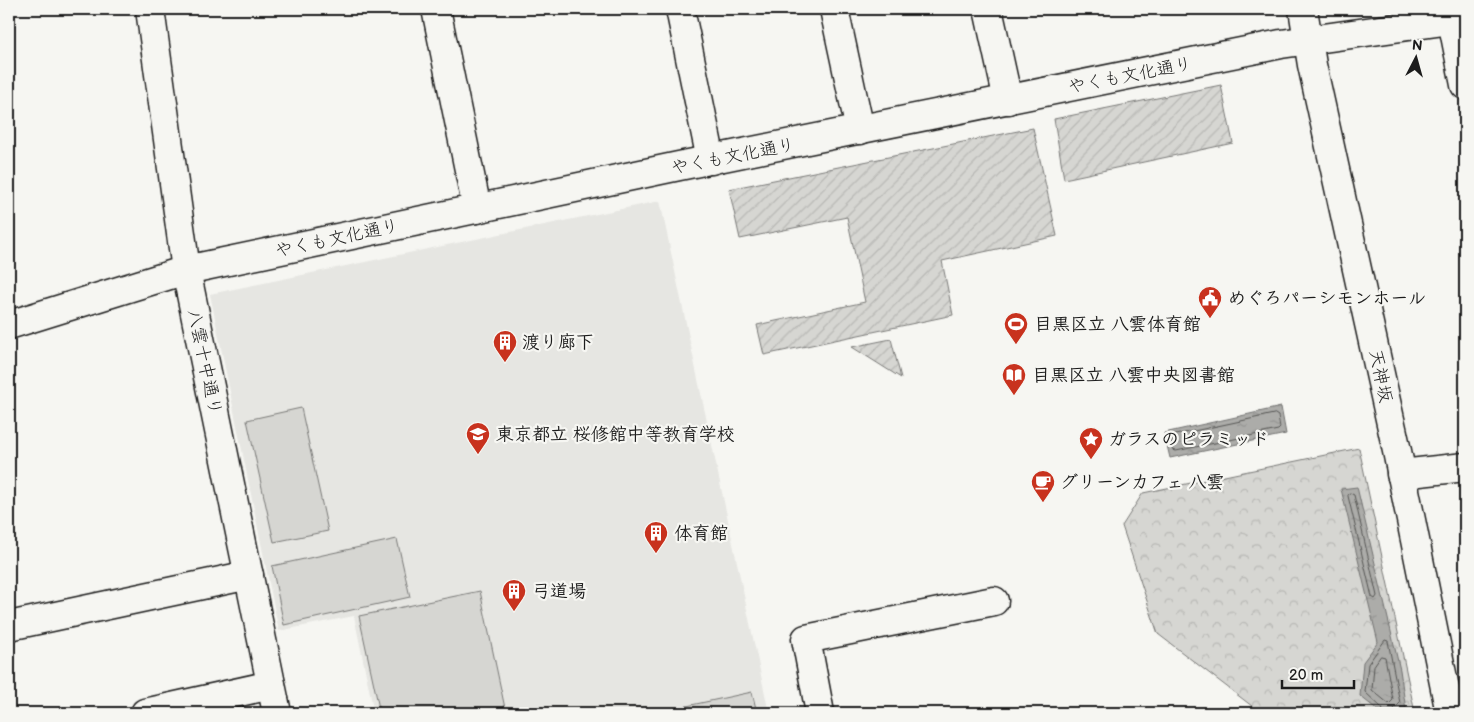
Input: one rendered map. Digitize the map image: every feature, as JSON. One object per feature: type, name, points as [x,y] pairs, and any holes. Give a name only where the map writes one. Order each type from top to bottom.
[{"type":"street","name":"八雲十中通り","points":[[150,9],[186,270],[277,713]]},
{"type":"street","points":[[436,9],[477,209]]},
{"type":"street","points":[[680,9],[711,160]]},
{"type":"street","points":[[834,9],[860,130]]},
{"type":"street","points":[[988,9],[1008,100]]},
{"type":"street","name":"天神坂","points":[[1303,9],[1450,713]]},
{"type":"street","name":"やくも文化通り","points":[[9,325],[186,270],[711,160],[1308,40],[1459,19]]},
{"type":"street","points":[[1459,19],[1465,85]]},
{"type":"street","points":[[1401,474],[1465,467]]},
{"type":"street","points":[[9,626],[249,575]]},
{"type":"street","points":[[820,713],[806,639],[994,601]]},
{"type":"street","points":[[146,713],[271,686]]},
{"type":"shaded area","name":"東京都立 桜修館中等教育学校","points":[[660,201],[769,713],[374,713],[354,616],[279,631],[210,294]]},
{"type":"green space","points":[[1221,85],[1233,143],[1064,179],[1054,119]]},
{"type":"green space","points":[[1033,128],[1057,236],[942,261],[953,315],[764,355],[757,325],[865,302],[847,217],[740,239],[729,189]]},
{"type":"green space","points":[[891,339],[901,378],[852,347]]},
{"type":"green space","points":[[301,408],[328,531],[274,542],[247,420]]},
{"type":"green space","points":[[1359,448],[1415,713],[1261,713],[1158,634],[1122,526],[1143,493]]},
{"type":"green space","points":[[397,539],[410,597],[284,625],[272,566]]},
{"type":"green space","points":[[480,591],[506,713],[380,713],[359,616]]},
{"type":"green space","points":[[752,692],[757,713],[654,713]]},
{"type":"water","points":[[1281,407],[1286,434],[1170,458],[1164,433]]},
{"type":"water","points":[[1357,487],[1400,670],[1406,710],[1380,712],[1360,696],[1363,662],[1378,642],[1341,489]]},
{"type":"place","name":"めぐろパーシモンホール","points":[[1210,319]]},
{"type":"place","name":"目黒区立 八雲体育館","points":[[1016,345]]},
{"type":"place","name":"渡り廊下","points":[[505,363]]},
{"type":"place","name":"目黒区立 八雲中央図書館","points":[[1014,396]]},
{"type":"place","name":"東京都立 桜修館中等教育学校","points":[[478,455]]},
{"type":"place","name":"ガラスのピラミッド","points":[[1091,460]]},
{"type":"place","name":"グリーンカフェ 八雲","points":[[1043,503]]},
{"type":"place","name":"体育館","points":[[656,554]]},
{"type":"place","name":"弓道場","points":[[514,612]]}]
